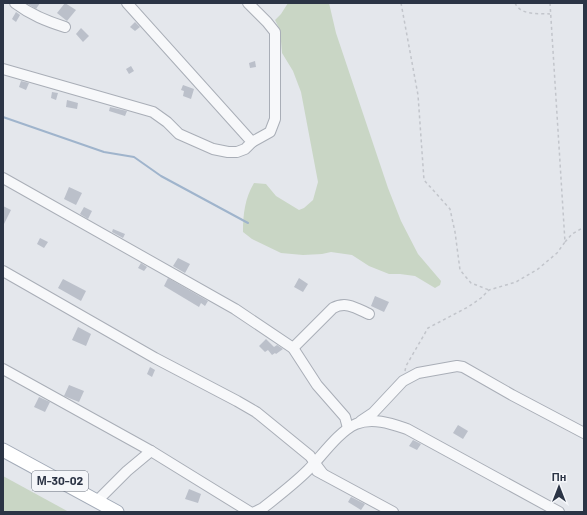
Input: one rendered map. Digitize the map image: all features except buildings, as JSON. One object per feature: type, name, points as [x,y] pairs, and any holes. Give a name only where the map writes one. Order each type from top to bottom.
[{"type":"main road","name":"М-30-02","points":[[3,450],[117,512]]},
{"type":"street","points":[[15,3],[43,20],[65,27]]},
{"type":"street","points":[[127,3],[252,142]]},
{"type":"street","points":[[3,68],[153,112],[167,122],[179,134],[213,149],[237,152],[245,149],[252,142],[270,132],[275,119],[275,32],[248,3]]},
{"type":"street","points":[[4,182],[235,309],[293,348],[317,384],[345,417],[348,428]]},
{"type":"street","points":[[3,271],[155,358],[256,412],[310,456],[323,474]]},
{"type":"street","points":[[293,348],[333,308],[338,305],[346,304],[368,314]]},
{"type":"street","points":[[255,512],[264,508],[308,470],[348,428],[374,413],[403,381],[418,373],[457,366],[463,367],[584,433]]},
{"type":"street","points":[[3,369],[151,451],[250,512]]},
{"type":"street","points":[[357,423],[368,421],[385,422],[407,429],[558,512]]},
{"type":"street","points":[[97,501],[127,471],[151,451]]},
{"type":"street","points":[[308,470],[323,474],[393,512]]},
{"type":"path","points":[[401,3],[418,95],[424,180],[450,209],[455,232],[460,270],[471,283],[489,290]]},
{"type":"path","points":[[515,3],[524,13],[550,14]]},
{"type":"path","points":[[550,3],[565,242]]},
{"type":"path","points":[[403,381],[406,366],[428,328],[468,307],[489,290],[516,282],[538,269],[557,253],[572,234],[584,227]]},
{"type":"green space","points":[[288,3],[329,3],[336,33],[388,188],[401,221],[418,254],[441,281],[440,285],[435,288],[415,276],[389,274],[369,266],[352,255],[331,252],[303,255],[281,253],[252,239],[243,232],[245,206],[248,194],[254,183],[266,184],[276,196],[299,210],[304,208],[313,200],[318,182],[301,92],[293,71],[282,53],[280,30],[275,20]]},
{"type":"green space","points":[[3,476],[69,512],[3,512]]},
{"type":"waterway","points":[[3,117],[104,152],[134,157],[161,176],[248,223]]}]
